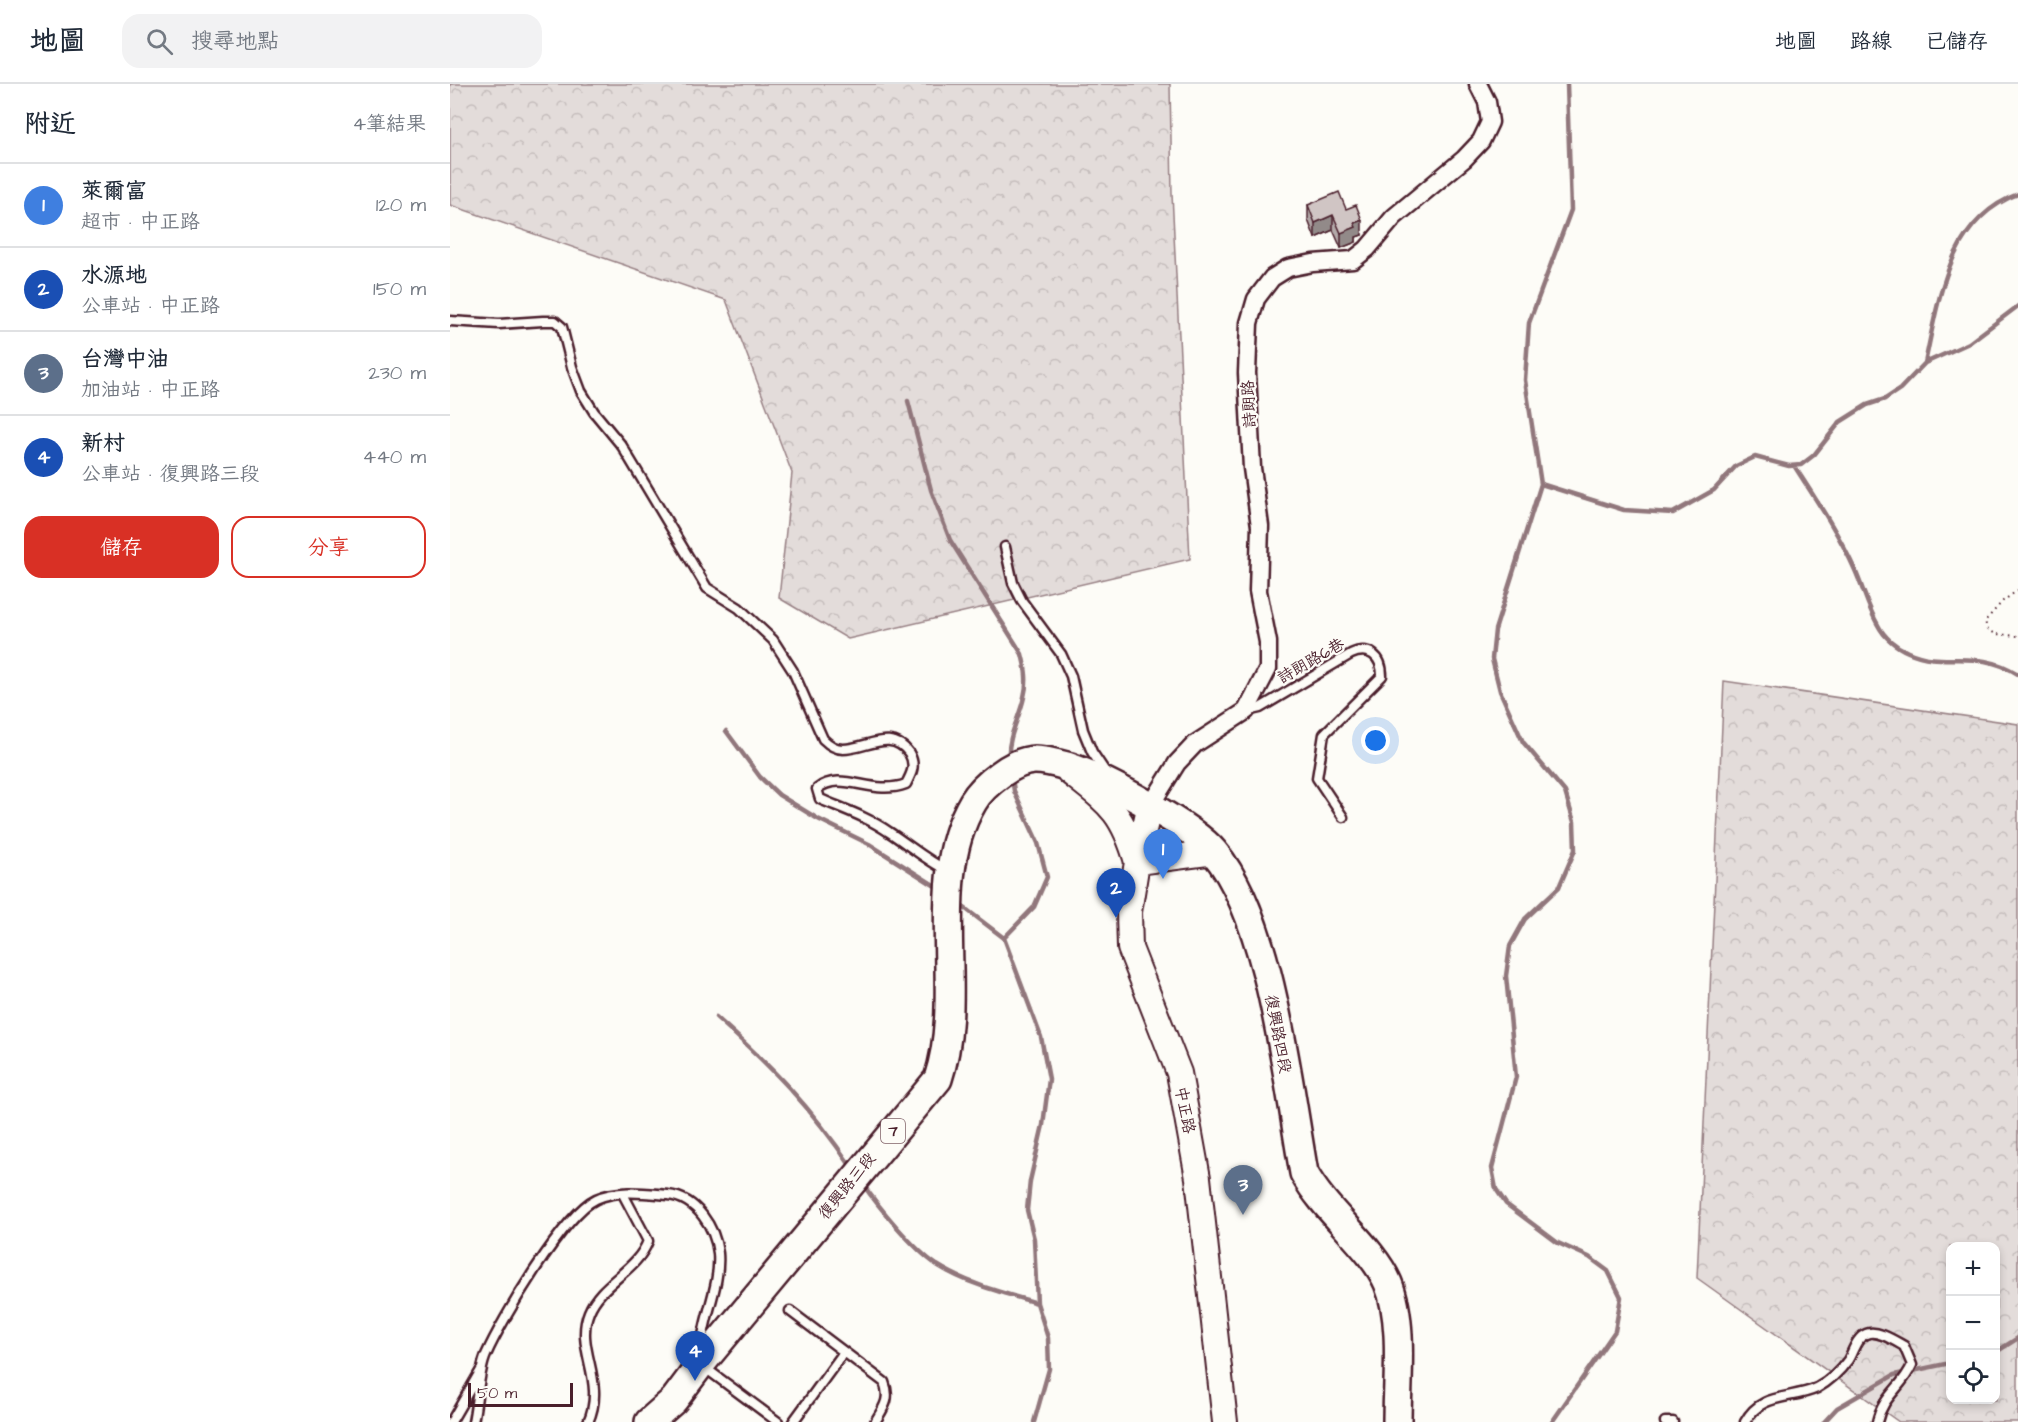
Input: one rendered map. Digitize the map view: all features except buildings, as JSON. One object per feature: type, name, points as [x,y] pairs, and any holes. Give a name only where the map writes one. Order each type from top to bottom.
[{"type":"main road","name":"復興路四段","points":[[1004,773],[1033,759],[1056,763],[1090,774],[1197,835],[1215,852],[1239,890],[1260,948],[1304,1173],[1316,1194],[1366,1251],[1388,1283],[1396,1317],[1397,1422]]},
{"type":"main road","name":"復興路三段","points":[[661,1419],[701,1364],[938,1079],[946,1055],[949,1022],[951,873],[959,836],[973,802],[1004,773]]},
{"type":"street","name":"詩朗路","points":[[1149,808],[1177,763],[1195,744],[1246,711],[1268,669],[1268,642],[1258,591],[1260,526],[1252,468],[1247,373],[1250,323],[1256,299],[1272,278],[1288,268],[1313,263],[1353,260],[1367,249],[1394,217],[1464,159],[1481,141],[1490,122],[1487,102],[1478,84]]},
{"type":"street","points":[[1056,763],[1117,812],[1128,831],[1137,862],[1215,852]]},
{"type":"street","name":"中正路","points":[[1149,808],[1129,912],[1130,948],[1179,1073],[1198,1178],[1225,1422]]},
{"type":"lane","points":[[450,321],[499,324],[555,321],[562,327],[581,391],[594,412],[622,446],[707,588],[740,608],[773,640],[793,671],[823,739],[830,746],[843,749],[885,740],[897,743],[907,751],[914,762],[912,773],[906,784],[891,789],[835,780],[817,789],[820,800],[853,812],[888,831],[916,853],[951,873]]},
{"type":"lane","points":[[1005,547],[1013,583],[1022,601],[1061,654],[1071,676],[1083,730],[1092,752],[1116,788]]},
{"type":"lane","name":"詩朗路6巷","points":[[1246,711],[1260,708],[1351,654],[1362,649],[1370,651],[1382,667],[1382,676],[1324,734],[1321,744],[1323,754],[1317,778],[1343,817]]},
{"type":"lane","points":[[473,1422],[485,1356],[527,1283],[580,1211],[593,1200],[609,1194],[623,1194],[673,1196],[689,1203],[713,1231],[718,1255],[715,1282],[702,1338],[701,1364],[778,1422]]},
{"type":"lane","points":[[588,1422],[595,1401],[595,1382],[584,1328],[589,1311],[611,1282],[637,1260],[648,1241],[645,1231],[623,1194]]},
{"type":"lane","points":[[790,1311],[884,1382],[888,1392],[888,1402],[874,1422]]},
{"type":"lane","points":[[1745,1422],[1750,1413],[1761,1404],[1777,1397],[1818,1388],[1836,1374],[1848,1360],[1859,1340],[1865,1334],[1873,1333],[1904,1346],[1912,1365],[1906,1378],[1884,1400],[1877,1422]]},
{"type":"lane","points":[[793,1422],[844,1352]]},
{"type":"lane","points":[[451,1422],[481,1370]]},
{"type":"lane","points":[[1665,1422],[1672,1422]]},
{"type":"path","points":[[2018,590],[2003,601],[1985,621],[1987,629],[1996,634],[2018,636]]},
{"type":"green space","points":[[450,84],[1170,84],[1172,194],[1190,559],[848,639],[779,598],[792,473],[726,300],[450,205]]},
{"type":"green space","points":[[1724,681],[2018,724],[2018,1422],[1899,1422],[1697,1278]]},
{"type":"waterway","points":[[1552,1422],[1615,1331],[1621,1297],[1608,1271],[1589,1257],[1558,1243],[1506,1204],[1496,1189],[1492,1168],[1516,1077],[1506,976],[1510,946],[1525,919],[1559,887],[1575,850],[1574,822],[1565,792],[1523,742],[1500,691],[1492,659],[1495,630],[1541,484],[1525,380],[1529,323],[1571,210],[1567,84]]},
{"type":"waterway","points":[[1925,363],[1942,288],[1950,264],[1962,242],[1976,222],[1994,206],[2018,194]]},
{"type":"waterway","points":[[1541,484],[1624,510],[1673,513],[1714,490],[1736,466],[1755,457],[1789,466],[1801,465],[1814,455],[1840,422],[1867,405],[1885,399],[1900,389],[1925,363],[1969,343],[2018,306]]},
{"type":"waterway","points":[[908,401],[931,490],[950,540],[1022,654],[1026,686],[1010,742],[1009,758]]},
{"type":"waterway","points":[[1795,467],[1842,544],[1874,618],[1891,641],[1904,650],[1922,657],[1988,662],[2018,674]]},
{"type":"waterway","points":[[726,731],[760,777],[779,795],[818,819],[869,844],[940,889]]},
{"type":"waterway","points":[[1012,778],[1014,791],[1038,843],[1047,877],[1034,907],[1004,938],[1041,1037],[1049,1079],[1043,1125],[1030,1181],[1027,1210],[1034,1239],[1037,1303],[1048,1338],[1049,1369],[1034,1422]]},
{"type":"waterway","points":[[958,903],[1004,938]]},
{"type":"waterway","points":[[716,1017],[789,1088],[837,1146],[852,1168]]},
{"type":"waterway","points":[[862,1183],[907,1238],[937,1265],[973,1283],[1037,1303]]},
{"type":"waterway","points":[[1999,1350],[2018,1338]]},
{"type":"waterway","points":[[1824,1422],[1837,1408],[1894,1375],[1946,1364]]},
{"type":"place","name":"萊爾富","points":[[1163,879]]},
{"type":"place","name":"水源地","points":[[1116,918]]},
{"type":"place","name":"台灣中油","points":[[1243,1215]]},
{"type":"place","name":"新村","points":[[695,1381]]}]
